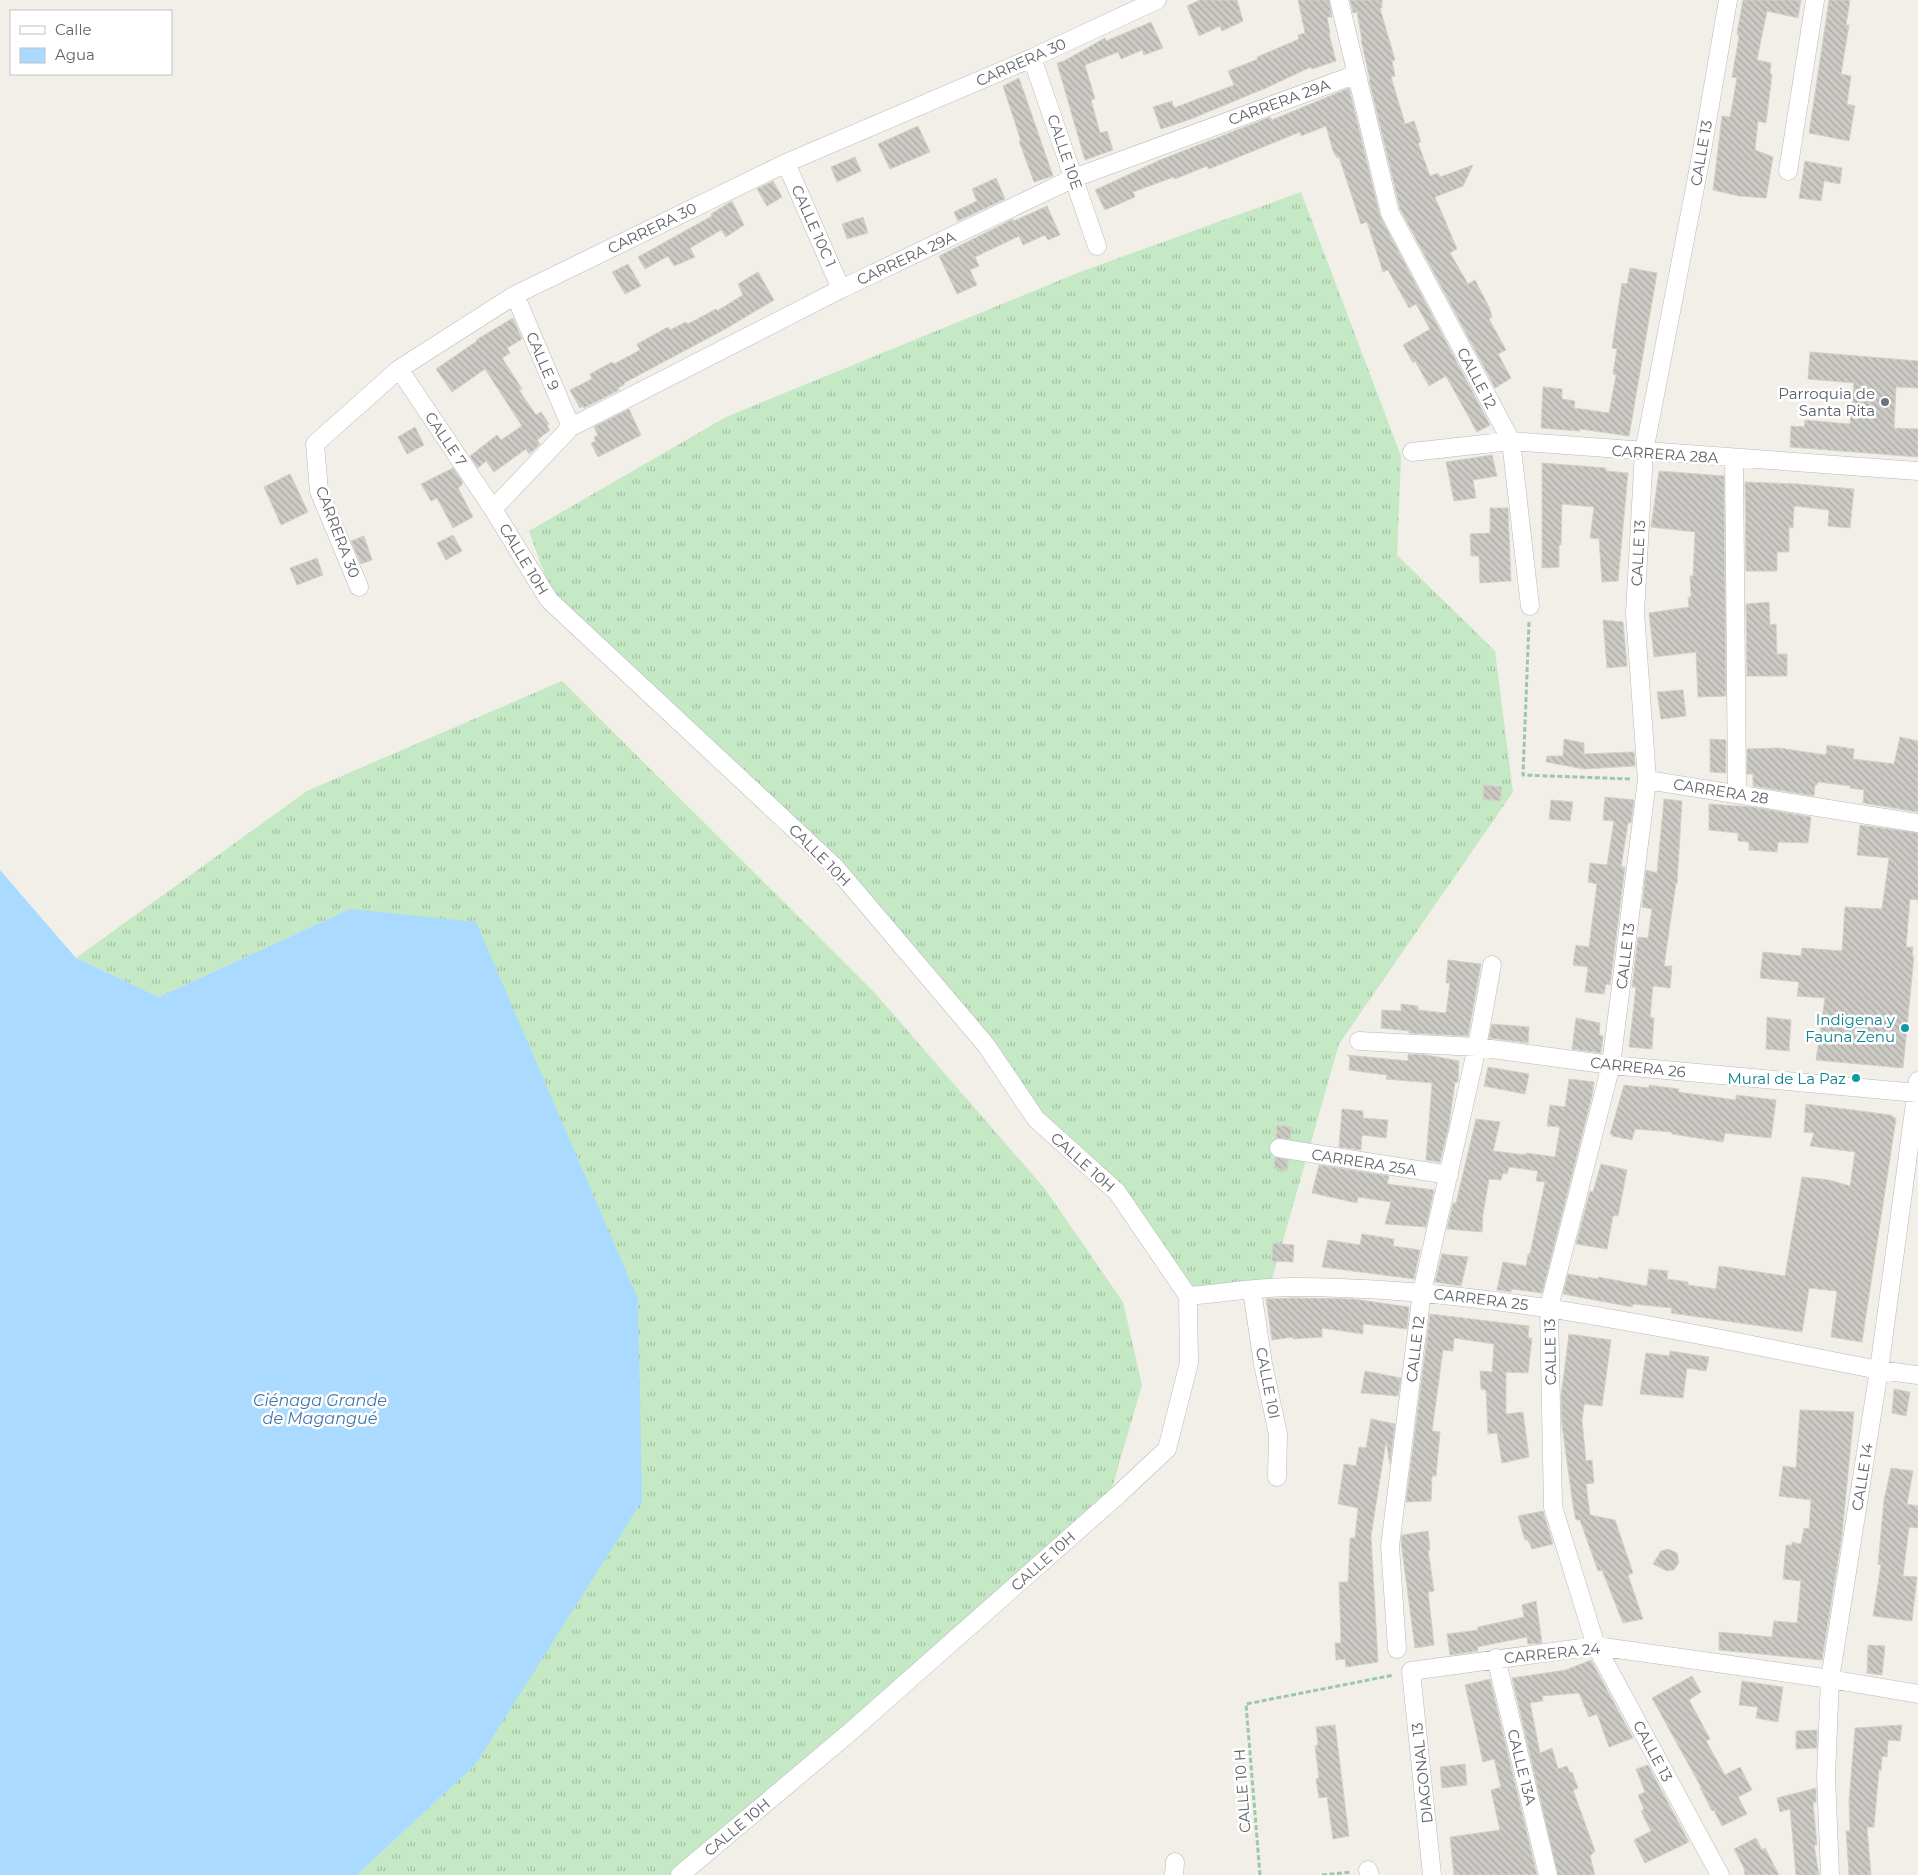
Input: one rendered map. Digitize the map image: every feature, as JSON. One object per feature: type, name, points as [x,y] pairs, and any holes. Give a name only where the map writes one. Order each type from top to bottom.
[{"type":"street","name":"CARRERA 30","points":[[358,587],[319,491],[315,444],[399,369],[514,295],[786,163],[1032,58],[1157,0]]},
{"type":"street","name":"CALLE 12","points":[[1339,0],[1390,212],[1511,441],[1530,606]]},
{"type":"street","name":"CALLE 13","points":[[1720,1875],[1596,1646],[1553,1507],[1549,1307],[1611,1065],[1647,780],[1635,613],[1644,452],[1702,151],[1728,0]]},
{"type":"street","points":[[1788,171],[1815,0]]},
{"type":"street","name":"CALLE 10E","points":[[1032,58],[1097,246]]},
{"type":"street","name":"CARRERA 29A","points":[[493,508],[571,427],[842,289],[1074,178],[1357,74]]},
{"type":"street","name":"CALLE 10C 1","points":[[786,163],[842,289]]},
{"type":"street","name":"CALLE 9","points":[[514,295],[571,427]]},
{"type":"street","name":"CALLE 7","points":[[399,369],[493,508]]},
{"type":"street","name":"CARRERA 28A","points":[[1412,452],[1511,441],[1734,459],[1918,471]]},
{"type":"street","points":[[1734,459],[1737,793]]},
{"type":"street","name":"CALLE 10H","points":[[493,508],[550,600],[835,867],[986,1045],[1036,1119],[1117,1192],[1188,1296],[1189,1364],[1167,1449],[849,1733],[680,1875]]},
{"type":"street","name":"CARRERA 28","points":[[1647,780],[1918,823]]},
{"type":"street","name":"CALLE 12","points":[[1397,1649],[1390,1546],[1422,1292],[1478,1047],[1492,965]]},
{"type":"street","name":"CARRERA 26","points":[[1360,1041],[1478,1047],[1611,1065],[1917,1087]]},
{"type":"street","name":"CALLE 14","points":[[1830,1875],[1826,1776],[1830,1679],[1879,1370],[1917,1087]]},
{"type":"street","name":"CARRERA 25A","points":[[1279,1148],[1449,1175]]},
{"type":"street","name":"CARRERA 25","points":[[1188,1296],[1292,1287],[1422,1292],[1549,1307],[1879,1370],[1918,1375]]},
{"type":"street","name":"CALLE 10I","points":[[1252,1290],[1263,1364],[1278,1434],[1277,1477]]},
{"type":"street","name":"CARRERA 24","points":[[1412,1671],[1496,1658],[1596,1646],[1830,1679],[1918,1694]]},
{"type":"street","name":"CALLE 13A","points":[[1496,1658],[1548,1875]]},
{"type":"street","name":"DIAGONAL 13","points":[[1412,1671],[1432,1875]]},
{"type":"path","points":[[1530,606],[1523,775],[1647,780]]},
{"type":"path","name":"CALLE 10 H","points":[[1260,1875],[1246,1704],[1412,1671]]},
{"type":"path","points":[[1322,1875],[1369,1872]]},
{"type":"green space","points":[[1301,192],[1401,456],[1397,555],[1495,651],[1513,792],[1339,1044],[1270,1286],[1191,1292],[1120,1190],[1039,1115],[838,862],[553,598],[529,531],[726,417],[1080,272]]},
{"type":"green space","points":[[562,681],[874,992],[1045,1189],[1123,1302],[1142,1385],[1112,1488],[844,1727],[670,1875],[357,1875],[475,1765],[350,909],[159,997],[76,958],[307,791]]},
{"type":"water","name":"Ciénaga Grande de Magangué","points":[[0,870],[76,958],[159,997],[350,909],[476,922],[638,1299],[642,1501],[475,1765],[357,1875],[0,1875]]},
{"type":"building","points":[[1200,0],[1237,0],[1243,21],[1222,31],[1220,26],[1199,36],[1187,6]]},
{"type":"building","points":[[1298,0],[1329,0],[1332,17],[1327,17],[1336,61],[1312,69],[1311,67],[1191,119],[1161,129],[1153,107],[1172,101],[1174,108],[1234,85],[1228,71],[1299,39],[1298,35],[1305,33]]},
{"type":"building","points":[[1350,0],[1382,0],[1382,8],[1380,8],[1395,60],[1392,61],[1395,76],[1391,77],[1405,124],[1414,121],[1421,142],[1418,143],[1430,176],[1438,173],[1440,177],[1473,165],[1463,186],[1435,197],[1457,249],[1450,253],[1468,284],[1475,280],[1489,307],[1492,317],[1489,319],[1506,350],[1498,354],[1511,378],[1495,388],[1400,209],[1369,80],[1357,12],[1353,13]]},
{"type":"building","points":[[1743,0],[1801,0],[1798,18],[1767,11],[1757,60],[1771,63],[1770,74],[1772,75],[1766,123],[1758,121],[1755,150],[1773,157],[1766,198],[1739,196],[1713,190],[1722,116],[1730,117],[1737,78],[1732,77]]},
{"type":"building","points":[[1829,0],[1850,0],[1846,25],[1849,25],[1841,74],[1851,76],[1847,104],[1855,106],[1849,141],[1809,133]]},
{"type":"building","points":[[1151,22],[1163,48],[1144,55],[1142,50],[1121,59],[1118,52],[1085,65],[1095,99],[1091,100],[1100,133],[1107,131],[1113,150],[1085,160],[1057,63],[1105,38],[1106,41]]},
{"type":"building","points":[[1019,78],[1053,176],[1034,182],[1019,141],[1021,141],[1003,86]]},
{"type":"building","points":[[1349,88],[1380,216],[1490,425],[1477,432],[1446,376],[1429,386],[1415,361],[1413,363],[1403,345],[1430,329],[1416,304],[1409,308],[1388,270],[1383,272],[1367,222],[1361,224],[1339,157],[1337,158],[1333,151],[1326,126],[1301,136],[1300,132],[1209,169],[1207,166],[1175,179],[1174,177],[1133,192],[1135,197],[1105,210],[1095,190],[1160,160],[1270,117],[1272,120]]},
{"type":"building","points":[[918,126],[930,152],[890,169],[878,144]]},
{"type":"building","points":[[855,157],[861,171],[837,182],[831,167]]},
{"type":"building","points":[[1805,161],[1842,168],[1840,184],[1824,181],[1821,201],[1799,198]]},
{"type":"building","points":[[996,178],[1005,199],[958,221],[954,212],[977,201],[972,189]]},
{"type":"building","points":[[773,181],[782,197],[767,206],[757,189]]},
{"type":"building","points":[[732,201],[744,225],[726,237],[721,230],[690,248],[695,257],[674,266],[668,256],[645,269],[638,257],[712,216],[711,214]]},
{"type":"building","points":[[1047,206],[1060,235],[1048,240],[1045,235],[1023,245],[1019,236],[975,257],[979,266],[970,270],[977,285],[957,294],[939,256],[1013,219],[1014,221]]},
{"type":"building","points":[[863,217],[868,233],[847,239],[842,224]]},
{"type":"building","points":[[628,264],[641,286],[625,294],[612,272]]},
{"type":"building","points":[[1630,268],[1657,273],[1629,436],[1580,429],[1580,431],[1541,428],[1543,387],[1562,389],[1562,399],[1575,401],[1574,408],[1609,413],[1616,375],[1613,374],[1617,349],[1612,348],[1622,283],[1627,284]]},
{"type":"building","points":[[758,272],[774,300],[727,328],[624,383],[618,388],[619,390],[584,408],[583,406],[580,408],[570,390],[592,379],[590,374],[640,350],[637,344],[668,327],[670,330],[686,322],[688,324],[716,309],[717,311],[743,295],[738,284]]},
{"type":"building","points":[[513,318],[522,339],[507,348],[510,353],[502,358],[522,389],[519,390],[536,415],[541,412],[549,424],[547,426],[550,430],[537,440],[540,444],[529,454],[526,449],[494,472],[486,461],[478,468],[470,456],[497,435],[501,440],[522,426],[485,369],[452,392],[436,369],[476,340]]},
{"type":"building","name":"Parroquia de Santa Rita","points":[[1810,352],[1918,361],[1918,388],[1896,387],[1894,428],[1918,429],[1918,457],[1790,447],[1791,426],[1804,427],[1805,420],[1850,424],[1854,383],[1808,379]]},
{"type":"building","points":[[629,409],[641,435],[598,457],[591,443],[596,441],[594,437],[598,435],[594,427]]},
{"type":"building","points":[[415,427],[424,445],[407,454],[398,437]]},
{"type":"building","points":[[1492,455],[1497,476],[1473,480],[1476,498],[1454,501],[1446,462]]},
{"type":"building","points":[[1542,463],[1606,468],[1606,471],[1628,473],[1618,581],[1602,582],[1599,539],[1590,538],[1594,507],[1562,504],[1559,567],[1542,568]]},
{"type":"building","points":[[453,468],[462,481],[462,485],[458,488],[473,517],[453,528],[437,498],[431,501],[421,484]]},
{"type":"building","points":[[1659,471],[1724,476],[1726,696],[1698,697],[1696,652],[1654,657],[1649,613],[1689,607],[1688,597],[1691,597],[1690,576],[1693,576],[1695,532],[1651,527]]},
{"type":"building","points":[[290,474],[308,512],[281,525],[264,487]]},
{"type":"building","points":[[1745,482],[1854,489],[1850,528],[1828,526],[1829,510],[1794,506],[1793,528],[1789,527],[1789,552],[1777,552],[1777,571],[1746,571]]},
{"type":"building","points":[[1490,508],[1508,508],[1511,581],[1480,583],[1479,556],[1471,556],[1470,534],[1490,533]]},
{"type":"building","points":[[453,535],[462,551],[446,560],[437,543]]},
{"type":"building","points":[[364,536],[372,560],[361,564],[351,541]]},
{"type":"building","points":[[317,558],[323,575],[297,585],[290,568]]},
{"type":"building","points":[[1769,602],[1770,625],[1776,624],[1777,654],[1787,654],[1787,676],[1747,676],[1746,604]]},
{"type":"building","points":[[1603,620],[1623,622],[1627,666],[1607,668]]},
{"type":"building","points":[[1683,690],[1686,716],[1661,719],[1657,692]]},
{"type":"building","points":[[1900,737],[1918,741],[1918,812],[1863,803],[1864,790],[1850,788],[1851,786],[1818,782],[1815,785],[1814,796],[1753,786],[1753,774],[1747,774],[1747,749],[1779,748],[1826,755],[1827,745],[1854,749],[1853,759],[1894,764]]},
{"type":"building","points":[[1564,739],[1584,743],[1584,754],[1634,752],[1635,766],[1584,769],[1546,762],[1547,756],[1563,756]]},
{"type":"building","points":[[1710,739],[1726,740],[1726,773],[1710,772]]},
{"type":"building","points":[[1484,785],[1502,787],[1500,801],[1483,799]]},
{"type":"building","points":[[1605,797],[1634,800],[1631,823],[1628,823],[1621,867],[1625,867],[1610,985],[1606,984],[1604,994],[1585,992],[1588,967],[1573,965],[1576,945],[1589,947],[1597,884],[1588,882],[1590,863],[1607,865],[1614,821],[1603,820]]},
{"type":"building","points":[[1664,799],[1682,801],[1677,884],[1664,966],[1672,966],[1670,988],[1653,986],[1650,1017],[1654,1018],[1652,1049],[1629,1047],[1636,987],[1632,987],[1638,937],[1648,938],[1652,909],[1642,907],[1646,870],[1657,873]]},
{"type":"building","points":[[1551,800],[1573,802],[1570,821],[1549,819]]},
{"type":"building","points":[[1709,804],[1752,807],[1811,817],[1808,843],[1778,842],[1777,852],[1749,850],[1749,842],[1738,841],[1738,833],[1709,830]]},
{"type":"building","points":[[1860,825],[1918,833],[1918,900],[1910,899],[1906,947],[1913,947],[1912,956],[1914,956],[1903,1068],[1816,1060],[1825,998],[1797,996],[1799,982],[1760,978],[1763,952],[1801,956],[1802,948],[1842,951],[1845,907],[1882,909],[1889,858],[1857,855]]},
{"type":"building","points":[[1448,960],[1481,964],[1468,1036],[1409,1033],[1409,1031],[1381,1028],[1382,1010],[1401,1011],[1401,1004],[1418,1006],[1418,1010],[1446,1013],[1450,983],[1446,983]]},
{"type":"building","points":[[1767,1017],[1791,1020],[1789,1051],[1766,1049]]},
{"type":"building","points":[[1576,1018],[1600,1023],[1599,1035],[1603,1036],[1601,1053],[1572,1049]]},
{"type":"building","points":[[1492,1024],[1529,1027],[1528,1043],[1489,1038]]},
{"type":"building","points":[[1408,1054],[1427,1055],[1459,1061],[1458,1082],[1455,1082],[1449,1125],[1440,1162],[1426,1160],[1432,1083],[1386,1079],[1387,1075],[1349,1070],[1350,1057],[1347,1055],[1408,1061]]},
{"type":"building","points":[[1488,1067],[1529,1074],[1525,1094],[1484,1086]]},
{"type":"building","points":[[1569,1079],[1594,1082],[1542,1293],[1512,1289],[1511,1292],[1497,1290],[1503,1262],[1526,1266],[1545,1182],[1536,1181],[1538,1171],[1509,1167],[1507,1174],[1503,1173],[1501,1180],[1489,1179],[1482,1232],[1447,1229],[1453,1203],[1456,1203],[1476,1119],[1500,1122],[1493,1151],[1555,1157],[1560,1127],[1547,1126],[1550,1105],[1565,1107]]},
{"type":"building","points":[[1624,1085],[1649,1088],[1649,1085],[1679,1089],[1678,1092],[1736,1100],[1736,1095],[1776,1100],[1771,1138],[1725,1133],[1723,1142],[1672,1134],[1672,1132],[1635,1129],[1632,1140],[1612,1136],[1613,1134],[1610,1134]]},
{"type":"building","points":[[1806,1104],[1891,1115],[1896,1119],[1862,1342],[1831,1337],[1837,1291],[1809,1288],[1802,1332],[1671,1313],[1672,1308],[1633,1304],[1632,1307],[1563,1294],[1568,1274],[1598,1279],[1598,1277],[1647,1286],[1649,1269],[1668,1271],[1667,1279],[1688,1282],[1688,1285],[1716,1289],[1719,1266],[1785,1276],[1802,1177],[1829,1180],[1850,1186],[1855,1152],[1810,1146],[1814,1133],[1804,1132]]},
{"type":"building","points":[[1342,1109],[1363,1111],[1363,1118],[1388,1120],[1386,1138],[1362,1135],[1361,1150],[1339,1147]]},
{"type":"building","points":[[1277,1125],[1292,1127],[1290,1139],[1276,1138]]},
{"type":"building","points":[[1275,1157],[1288,1160],[1287,1170],[1274,1168]]},
{"type":"building","points":[[1601,1164],[1627,1170],[1618,1216],[1613,1216],[1607,1249],[1576,1244],[1590,1191],[1593,1192]]},
{"type":"building","points":[[1319,1165],[1389,1176],[1387,1184],[1434,1190],[1426,1227],[1385,1224],[1391,1202],[1358,1197],[1357,1203],[1312,1193]]},
{"type":"building","points":[[1362,1234],[1394,1239],[1393,1246],[1420,1250],[1414,1279],[1322,1267],[1328,1240],[1360,1245]]},
{"type":"building","points":[[1273,1243],[1294,1245],[1293,1262],[1272,1261]]},
{"type":"building","points":[[1442,1254],[1468,1257],[1461,1286],[1435,1282]]},
{"type":"building","points":[[1266,1299],[1353,1299],[1409,1307],[1407,1329],[1363,1324],[1363,1334],[1322,1328],[1322,1337],[1293,1339],[1293,1337],[1272,1340]]},
{"type":"building","points":[[1430,1314],[1529,1326],[1528,1338],[1532,1338],[1528,1373],[1506,1372],[1506,1414],[1523,1412],[1529,1457],[1502,1463],[1497,1433],[1488,1434],[1486,1390],[1481,1389],[1480,1371],[1492,1372],[1494,1344],[1454,1338],[1453,1351],[1443,1350],[1432,1431],[1440,1432],[1436,1476],[1432,1476],[1431,1501],[1406,1502]]},
{"type":"building","points":[[1569,1334],[1611,1340],[1602,1406],[1584,1404],[1582,1421],[1586,1461],[1592,1460],[1594,1483],[1586,1484],[1590,1515],[1615,1520],[1633,1573],[1628,1575],[1643,1619],[1623,1623],[1602,1570],[1598,1571],[1580,1520],[1576,1520],[1562,1426],[1561,1396]]},
{"type":"building","points":[[1670,1351],[1709,1357],[1706,1371],[1687,1368],[1683,1398],[1640,1394],[1646,1353],[1669,1356]]},
{"type":"building","points":[[1365,1371],[1401,1378],[1398,1396],[1361,1393]]},
{"type":"building","points":[[1894,1389],[1910,1392],[1906,1416],[1892,1413]]},
{"type":"building","points":[[1800,1410],[1854,1412],[1842,1535],[1822,1660],[1719,1650],[1719,1632],[1772,1637],[1774,1621],[1797,1623],[1801,1581],[1783,1579],[1786,1545],[1792,1545],[1792,1542],[1801,1544],[1804,1528],[1809,1529],[1811,1500],[1779,1496],[1783,1466],[1796,1468]]},
{"type":"building","points":[[1371,1419],[1395,1424],[1390,1464],[1386,1441],[1371,1536],[1378,1662],[1346,1667],[1345,1659],[1336,1660],[1335,1643],[1341,1643],[1339,1582],[1348,1582],[1350,1538],[1355,1538],[1358,1508],[1338,1504],[1344,1464],[1356,1466],[1359,1447],[1366,1448]]},
{"type":"building","points":[[1891,1468],[1913,1471],[1907,1504],[1918,1506],[1918,1528],[1909,1527],[1903,1576],[1917,1577],[1912,1621],[1873,1616],[1881,1565],[1878,1564],[1884,1500]]},
{"type":"building","points":[[1543,1511],[1553,1544],[1532,1549],[1528,1540],[1525,1540],[1518,1516]]},
{"type":"building","points":[[1428,1531],[1430,1550],[1428,1550],[1434,1591],[1428,1592],[1434,1645],[1415,1648],[1401,1542],[1402,1535]]},
{"type":"building","points":[[1668,1549],[1677,1553],[1679,1562],[1674,1570],[1667,1571],[1653,1564],[1661,1551]]},
{"type":"building","points":[[1536,1601],[1542,1643],[1528,1644],[1527,1637],[1477,1647],[1478,1651],[1450,1655],[1447,1634],[1478,1630],[1478,1627],[1524,1617],[1522,1605]]},
{"type":"building","points":[[1868,1645],[1885,1646],[1882,1675],[1867,1673]]},
{"type":"building","points":[[1591,1660],[1633,1738],[1609,1747],[1597,1714],[1589,1717],[1579,1693],[1542,1696],[1543,1701],[1530,1703],[1540,1753],[1552,1748],[1558,1769],[1567,1766],[1570,1773],[1572,1772],[1578,1788],[1573,1790],[1595,1851],[1590,1856],[1595,1875],[1558,1875],[1512,1678],[1566,1670]]},
{"type":"building","points":[[1692,1676],[1701,1692],[1689,1700],[1710,1739],[1706,1741],[1725,1775],[1740,1767],[1752,1790],[1738,1797],[1747,1814],[1722,1826],[1714,1810],[1712,1811],[1701,1787],[1652,1698]]},
{"type":"building","points":[[1490,1679],[1537,1875],[1454,1875],[1450,1837],[1500,1830],[1491,1790],[1501,1787],[1494,1759],[1483,1762],[1465,1685]]},
{"type":"building","points":[[1742,1681],[1783,1687],[1778,1722],[1756,1718],[1758,1707],[1739,1705]]},
{"type":"building","points":[[1335,1725],[1349,1836],[1333,1839],[1327,1797],[1319,1798],[1316,1779],[1319,1778],[1315,1746],[1318,1745],[1316,1727]]},
{"type":"building","points":[[1902,1725],[1900,1741],[1888,1740],[1887,1757],[1882,1756],[1874,1827],[1867,1827],[1871,1875],[1849,1875],[1846,1831],[1850,1831],[1849,1801],[1855,1728]]},
{"type":"building","points":[[1817,1730],[1817,1748],[1796,1749],[1796,1731]]},
{"type":"building","points":[[1465,1764],[1467,1785],[1442,1788],[1440,1767]]},
{"type":"building","points":[[1648,1765],[1689,1842],[1645,1863],[1634,1840],[1651,1831],[1641,1811],[1644,1809],[1638,1795],[1645,1792],[1636,1769]]},
{"type":"building","points":[[1816,1788],[1816,1802],[1813,1803],[1817,1845],[1814,1845],[1819,1875],[1796,1875],[1790,1809],[1780,1812],[1777,1798]]},
{"type":"building","points":[[1756,1838],[1762,1850],[1765,1848],[1779,1875],[1745,1875],[1744,1868],[1734,1849]]},
{"type":"place","name":"Parroquia de Santa Rita","points":[[1885,402]]},
{"type":"place","name":"Indigena y Fauna Zenu","points":[[1905,1028]]},
{"type":"place","name":"Mural de La Paz","points":[[1856,1078]]}]
